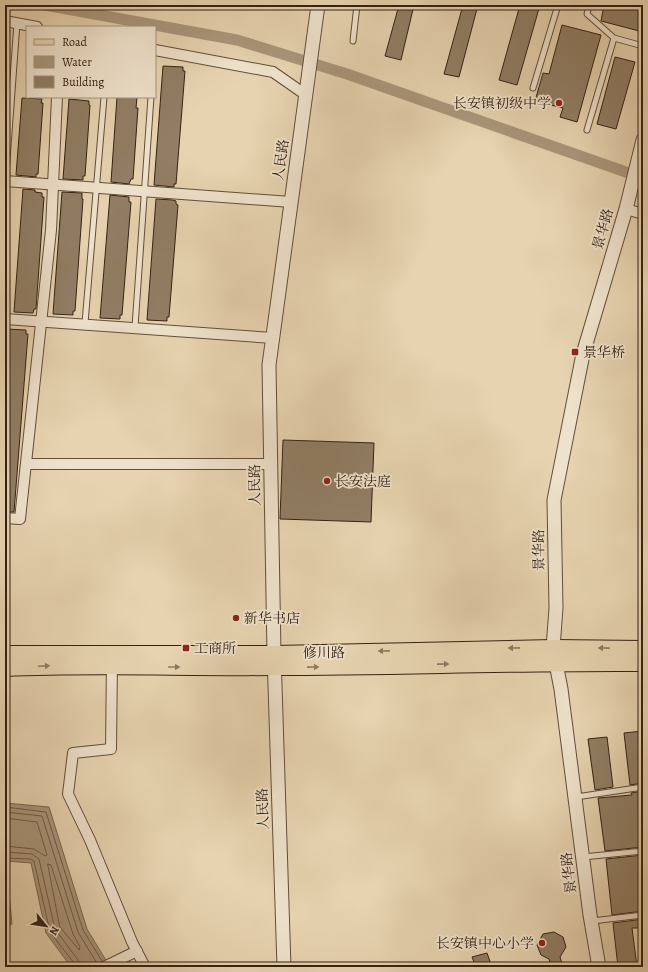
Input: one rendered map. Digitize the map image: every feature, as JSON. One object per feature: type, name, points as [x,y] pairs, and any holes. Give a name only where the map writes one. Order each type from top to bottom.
[{"type":"main road","name":"修川路","points":[[5,654],[112,661],[274,661],[555,655],[643,649]]},
{"type":"main road","name":"修川路","points":[[555,655],[643,663]]},
{"type":"main road","name":"修川路","points":[[5,668],[112,661]]},
{"type":"street","name":"人民路","points":[[284,967],[274,661],[270,365],[318,5]]},
{"type":"street","points":[[5,21],[32,26]]},
{"type":"street","points":[[156,50],[273,72],[306,92]]},
{"type":"street","points":[[5,518],[20,519],[51,230],[56,98]]},
{"type":"street","name":"景华路","points":[[599,967],[591,921],[576,797],[555,655],[556,608],[554,500],[583,354],[626,208],[643,140]]},
{"type":"street","points":[[5,181],[291,202]]},
{"type":"street","points":[[626,208],[643,214]]},
{"type":"street","points":[[5,319],[85,323],[273,338]]},
{"type":"street","points":[[26,464],[271,464]]},
{"type":"street","points":[[112,661],[111,749],[72,753],[68,794],[90,840],[145,967]]},
{"type":"street","points":[[104,967],[137,951]]},
{"type":"lane","points":[[353,40],[357,5]]},
{"type":"lane","points":[[533,88],[558,5]]},
{"type":"lane","points":[[589,5],[587,14],[614,38],[643,46]]},
{"type":"lane","points":[[5,187],[17,23]]},
{"type":"lane","points":[[587,130],[614,38]]},
{"type":"lane","points":[[85,323],[104,98]]},
{"type":"lane","points":[[134,327],[151,98]]},
{"type":"lane","points":[[576,797],[643,787]]},
{"type":"lane","points":[[583,857],[643,851]]},
{"type":"lane","points":[[591,921],[643,915]]},
{"type":"water","points":[[5,803],[49,807],[87,929],[110,967],[71,967],[46,933],[31,863],[6,861],[12,924],[5,928]]},
{"type":"building","points":[[399,5],[414,5],[401,60],[385,56]]},
{"type":"building","points":[[463,5],[478,5],[459,77],[444,74]]},
{"type":"building","points":[[520,5],[540,5],[517,85],[499,80]]},
{"type":"building","points":[[604,5],[643,5],[643,32],[601,21]]},
{"type":"building","points":[[562,25],[601,35],[577,122],[560,117],[563,108],[535,101],[543,73],[549,74]]},
{"type":"building","points":[[615,57],[635,62],[616,129],[597,124]]},
{"type":"building","points":[[163,66],[183,67],[183,71],[185,71],[176,184],[174,184],[174,187],[154,185]]},
{"type":"building","points":[[22,98],[42,99],[41,103],[43,103],[38,174],[36,174],[36,177],[16,175]]},
{"type":"building","points":[[117,98],[137,98],[136,108],[138,108],[133,179],[131,179],[129,184],[111,182]]},
{"type":"building","points":[[69,99],[89,101],[90,105],[85,176],[83,176],[83,180],[63,179]]},
{"type":"building","points":[[23,189],[35,190],[35,192],[42,193],[42,197],[44,197],[36,309],[34,309],[33,313],[14,312]]},
{"type":"building","points":[[62,192],[82,193],[83,199],[75,311],[73,311],[73,315],[53,314]]},
{"type":"building","points":[[110,195],[129,197],[129,202],[131,202],[122,315],[120,315],[120,319],[100,318]]},
{"type":"building","points":[[156,199],[173,200],[176,201],[176,204],[178,205],[169,317],[167,317],[167,321],[147,320]]},
{"type":"building","points":[[6,329],[26,330],[26,334],[28,334],[14,512],[5,512]]},
{"type":"building","name":"长安法庭","points":[[283,440],[374,443],[371,522],[280,519]]},
{"type":"building","points":[[643,731],[643,783],[630,785],[624,733]]},
{"type":"building","points":[[607,737],[613,787],[595,790],[588,739]]},
{"type":"building","points":[[643,791],[643,847],[605,851],[598,798],[632,795],[631,793]]},
{"type":"building","points":[[643,855],[643,911],[612,915],[606,859]]},
{"type":"building","points":[[643,919],[643,928],[632,928],[637,967],[618,967],[613,923]]},
{"type":"building","points":[[554,932],[563,937],[566,947],[560,957],[563,967],[551,967],[549,959],[541,955],[537,945],[543,934]]},
{"type":"building","points":[[487,953],[492,967],[476,967],[472,957]]},
{"type":"waterway","points":[[45,5],[237,40],[347,74],[643,178]]},
{"type":"place","name":"长安镇初级中学","points":[[559,103]]},
{"type":"place","name":"景华桥","points":[[575,352]]},
{"type":"place","name":"长安法庭","points":[[327,481]]},
{"type":"place","name":"新华书店","points":[[236,618]]},
{"type":"place","name":"工商所","points":[[186,648]]},
{"type":"place","name":"长安镇中心小学","points":[[542,943]]}]
